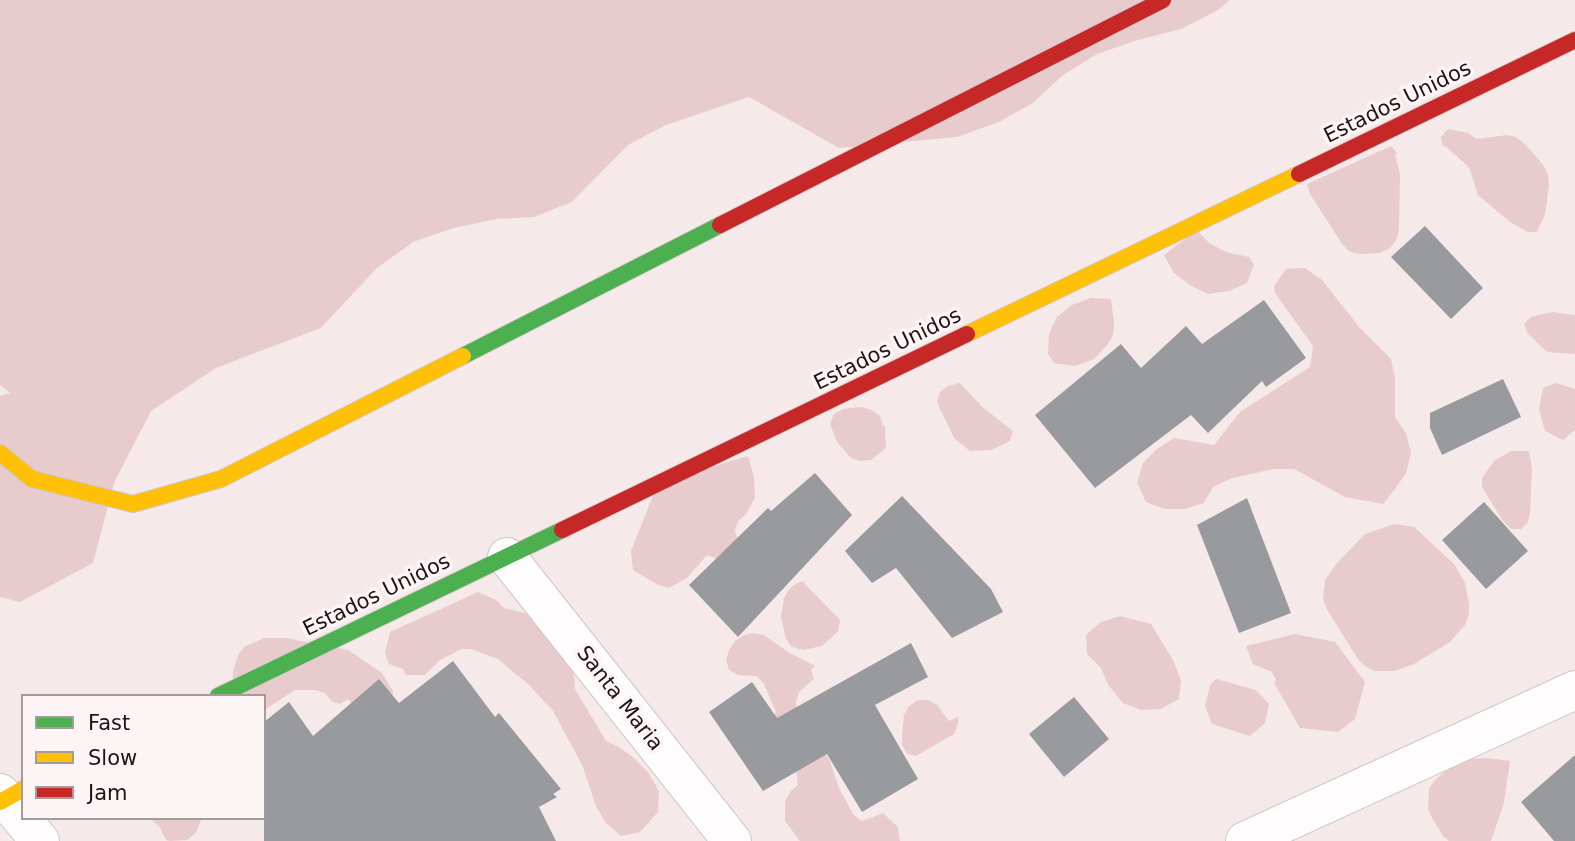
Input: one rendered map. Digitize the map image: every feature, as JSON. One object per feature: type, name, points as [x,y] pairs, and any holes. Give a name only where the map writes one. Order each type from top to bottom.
[{"type":"street","points":[[0,453],[32,479],[133,504],[222,480],[1163,0]]},
{"type":"street","name":"Estados Unidos","points":[[222,694],[1575,40]]},
{"type":"street","name":"Santa Maria","points":[[507,557],[732,841]]},
{"type":"street","points":[[1245,841],[1575,690]]},
{"type":"street","points":[[7,796],[21,815]]},
{"type":"street","points":[[25,820],[40,841]]},
{"type":"shaded area","points":[[0,0],[1230,0],[1218,10],[1181,29],[1097,54],[1063,75],[1033,103],[999,122],[957,137],[839,148],[749,97],[666,125],[628,145],[572,202],[534,217],[496,219],[454,228],[413,242],[377,268],[321,328],[216,368],[151,411],[114,483],[93,563],[20,602],[0,597],[0,396],[10,393],[0,385]]},
{"type":"shaded area","points":[[1448,129],[1468,133],[1477,139],[1507,135],[1516,137],[1525,144],[1544,166],[1548,175],[1545,214],[1537,232],[1528,232],[1510,222],[1478,195],[1469,167],[1443,147],[1441,137]]},
{"type":"shaded area","points":[[1391,146],[1398,154],[1395,154],[1400,174],[1397,239],[1390,248],[1380,253],[1359,254],[1349,251],[1310,194],[1307,184]]},
{"type":"shaded area","points":[[1197,230],[1210,244],[1229,253],[1249,257],[1254,264],[1247,283],[1229,291],[1208,294],[1191,286],[1174,273],[1164,255]]},
{"type":"shaded area","points":[[1305,268],[1322,280],[1360,328],[1391,359],[1395,378],[1395,417],[1406,433],[1411,453],[1406,473],[1383,504],[1345,497],[1294,469],[1274,469],[1232,478],[1213,487],[1204,503],[1185,509],[1165,509],[1146,502],[1137,483],[1143,463],[1157,449],[1174,438],[1214,445],[1240,412],[1310,367],[1313,346],[1275,293],[1274,286],[1286,269]]},
{"type":"shaded area","points":[[1091,298],[1111,299],[1114,324],[1113,335],[1108,344],[1094,359],[1084,363],[1075,366],[1054,363],[1048,354],[1049,334],[1057,317],[1072,305]]},
{"type":"shaded area","points":[[1552,312],[1575,315],[1575,354],[1547,352],[1528,334],[1524,324],[1531,317]]},
{"type":"shaded area","points":[[960,383],[981,406],[1013,431],[1010,441],[991,450],[970,451],[954,438],[937,402],[940,392],[948,386]]},
{"type":"shaded area","points":[[1556,383],[1575,389],[1575,430],[1563,440],[1545,431],[1539,410],[1543,388]]},
{"type":"shaded area","points":[[862,407],[880,416],[885,426],[886,448],[871,460],[860,461],[851,458],[837,442],[830,424],[834,414],[843,409]]},
{"type":"shaded area","points":[[1511,451],[1529,451],[1532,469],[1530,512],[1528,522],[1521,529],[1511,529],[1503,521],[1482,487],[1482,478],[1494,461]]},
{"type":"shaded area","points":[[748,456],[754,477],[755,498],[746,514],[738,521],[735,531],[738,541],[717,559],[707,555],[687,578],[669,588],[658,585],[633,570],[631,551],[658,483]]},
{"type":"shaded area","points":[[1394,524],[1414,527],[1454,564],[1465,583],[1469,614],[1465,625],[1450,642],[1414,664],[1395,671],[1374,671],[1358,659],[1326,608],[1323,599],[1325,580],[1365,534]]},
{"type":"shaded area","points":[[806,581],[804,583],[840,620],[838,631],[822,646],[803,650],[792,647],[786,639],[781,617],[784,598],[789,589]]},
{"type":"shaded area","points":[[478,592],[496,600],[504,608],[536,616],[573,662],[575,689],[606,741],[634,758],[648,772],[659,791],[658,812],[640,832],[621,836],[606,823],[596,806],[583,767],[553,711],[529,685],[498,659],[471,649],[462,649],[440,660],[425,675],[406,675],[403,669],[389,664],[385,653],[390,632]]},
{"type":"shaded area","points":[[1120,616],[1151,624],[1173,660],[1181,680],[1179,699],[1161,709],[1141,710],[1123,703],[1109,686],[1101,668],[1087,654],[1086,635],[1101,622]]},
{"type":"shaded area","points":[[753,633],[764,635],[815,666],[811,670],[814,679],[799,692],[796,701],[798,720],[770,720],[776,712],[764,684],[757,676],[738,675],[729,670],[726,660],[729,650],[735,641]]},
{"type":"shaded area","points":[[1295,634],[1335,642],[1365,682],[1355,719],[1338,732],[1300,728],[1274,683],[1276,680],[1272,672],[1253,664],[1246,646]]},
{"type":"shaded area","points":[[264,638],[286,638],[348,650],[382,673],[393,691],[392,701],[364,719],[348,699],[340,704],[331,701],[325,693],[295,690],[266,709],[266,694],[232,694],[233,671],[238,655],[244,647]]},
{"type":"shaded area","points":[[1216,679],[1256,690],[1269,704],[1265,723],[1250,736],[1212,724],[1205,706],[1210,685]]},
{"type":"shaded area","points":[[918,700],[928,700],[937,705],[949,721],[958,717],[958,724],[954,734],[916,756],[907,754],[902,745],[902,735],[904,715],[909,706]]},
{"type":"shaded area","points":[[819,744],[830,761],[839,788],[853,814],[862,821],[883,813],[898,827],[900,841],[800,841],[785,821],[785,802],[790,792],[798,785],[792,766]]},
{"type":"shaded area","points":[[1468,759],[1510,761],[1504,803],[1491,841],[1449,841],[1443,836],[1428,809],[1429,789],[1450,767]]},
{"type":"shaded area","points":[[152,820],[201,820],[196,833],[187,840],[166,840],[159,826]]},
{"type":"building","points":[[1425,226],[1483,288],[1451,319],[1391,257]]},
{"type":"building","points":[[1264,300],[1306,358],[1266,387],[1262,381],[1208,433],[1191,415],[1095,488],[1035,415],[1121,344],[1141,368],[1186,326],[1202,344]]},
{"type":"building","points":[[1503,379],[1521,417],[1442,455],[1430,428],[1430,413]]},
{"type":"building","points":[[815,473],[852,515],[738,637],[689,585],[768,508],[771,511]]},
{"type":"building","points":[[902,496],[991,589],[1003,612],[952,638],[896,568],[872,583],[845,551]]},
{"type":"building","points":[[1247,498],[1291,613],[1239,633],[1197,525]]},
{"type":"building","points":[[1484,502],[1528,551],[1486,589],[1442,540]]},
{"type":"building","points":[[911,643],[928,677],[875,705],[918,779],[862,812],[827,754],[763,791],[709,712],[752,682],[777,718]]},
{"type":"building","points":[[453,661],[495,717],[499,713],[561,789],[553,794],[557,797],[539,807],[556,841],[264,841],[266,720],[289,702],[313,736],[379,679],[399,703]]},
{"type":"building","points":[[1074,697],[1109,739],[1064,777],[1029,734]]},
{"type":"building","points":[[1575,755],[1575,841],[1554,841],[1521,802]]},
{"type":"traffic: fast","points":[[463,356],[720,225]]},
{"type":"traffic: fast","points":[[222,694],[562,530]]},
{"type":"traffic: slow","points":[[967,334],[1299,174]]},
{"type":"traffic: slow","points":[[0,453],[32,479],[133,504],[221,479],[463,356]]},
{"type":"traffic: slow","points":[[0,802],[21,790]]},
{"type":"traffic: jam","points":[[720,225],[1163,0]]},
{"type":"traffic: jam","points":[[1299,174],[1575,40]]},
{"type":"traffic: jam","points":[[562,530],[967,334]]}]
